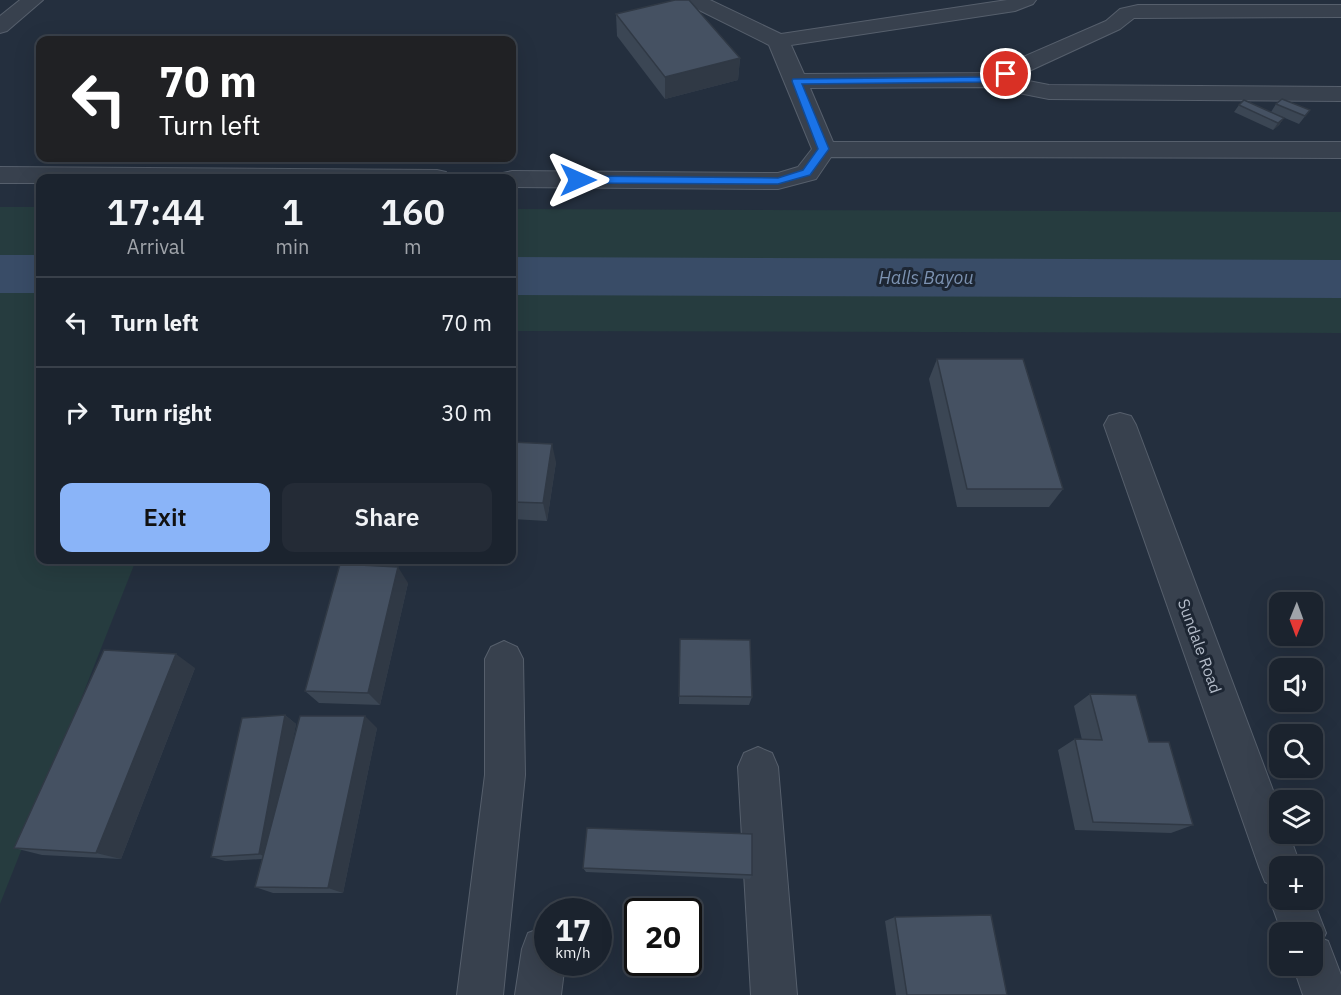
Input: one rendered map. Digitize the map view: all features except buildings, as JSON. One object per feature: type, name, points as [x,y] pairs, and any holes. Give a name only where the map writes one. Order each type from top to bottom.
[{"type":"street","points":[[0,27],[33,0]]},
{"type":"street","points":[[694,0],[778,42],[1015,5],[1026,0]]},
{"type":"street","points":[[958,0],[983,10]]},
{"type":"street","points":[[988,80],[1113,25],[1127,13],[1138,11],[1341,11]]},
{"type":"street","points":[[778,42],[824,149]]},
{"type":"street","points":[[796,81],[988,80],[1049,92],[1341,94]]},
{"type":"street","points":[[824,149],[1341,150]]},
{"type":"street","points":[[516,179],[778,181],[807,173],[824,149]]},
{"type":"street","points":[[0,176],[36,176]]},
{"type":"street","name":"Sundale Road","points":[[1120,425],[1276,856]]},
{"type":"street","points":[[480,995],[505,776],[504,659]]},
{"type":"street","points":[[758,767],[774,995]]},
{"type":"street","points":[[538,995],[540,976]]},
{"type":"street","points":[[1319,976],[1326,995]]},
{"type":"green space","points":[[0,207],[36,207],[36,564],[134,564],[0,904]]},
{"type":"green space","points":[[516,209],[1341,212],[1341,333],[516,331]]},
{"type":"waterway","name":"Halls Bayou","points":[[0,274],[36,274]]},
{"type":"waterway","name":"Halls Bayou","points":[[516,276],[1341,279]]},
{"type":"route","points":[[578,180],[778,181],[807,173],[824,149],[796,81],[988,80],[1006,74]]}]
